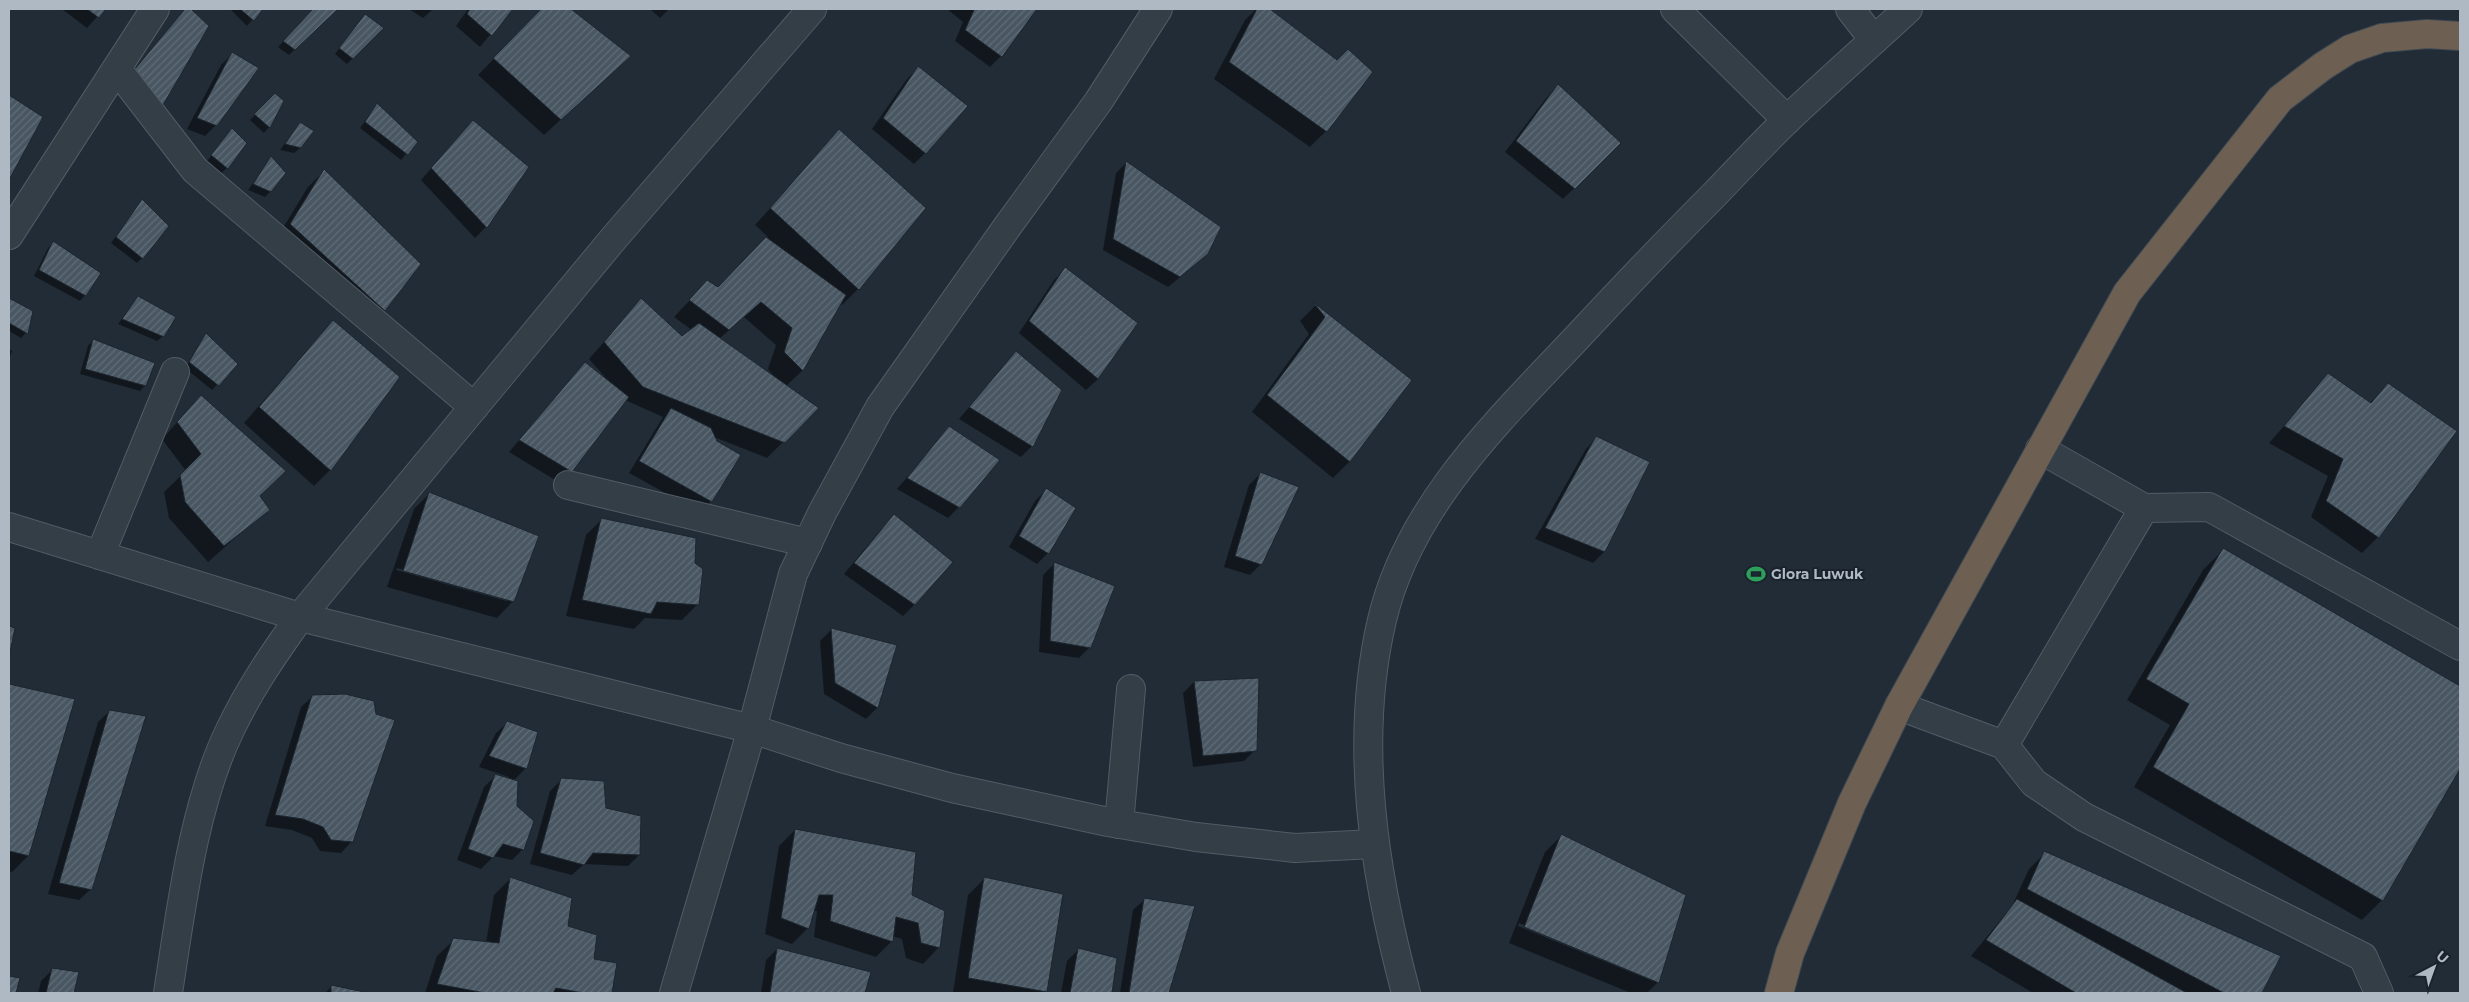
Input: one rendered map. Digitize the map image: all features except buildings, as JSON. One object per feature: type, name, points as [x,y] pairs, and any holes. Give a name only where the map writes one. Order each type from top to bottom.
[{"type":"highway","points":[[1779,993],[1790,953],[1852,803],[1899,706],[2127,293],[2280,99],[2323,66],[2350,49],[2382,38],[2427,34],[2460,36]]},
{"type":"street","points":[[9,235],[155,9]]},
{"type":"street","points":[[168,993],[184,890],[209,788],[229,732],[260,672],[300,617],[614,238],[812,9]]},
{"type":"street","points":[[674,993],[752,729],[793,574],[808,543],[880,407],[1006,226],[1098,102],[1158,9]]},
{"type":"street","points":[[1675,9],[1787,120]]},
{"type":"street","points":[[1850,9],[1874,40]]},
{"type":"street","points":[[1406,993],[1374,844],[1367,725],[1372,677],[1382,618],[1404,557],[1432,505],[1464,460],[1501,419],[1623,288],[1787,120],[1908,9]]},
{"type":"street","points":[[117,69],[195,170],[474,407]]},
{"type":"street","points":[[100,555],[175,372]]},
{"type":"street","points":[[2040,449],[2144,508],[2209,507],[2460,646]]},
{"type":"street","points":[[568,485],[808,543]]},
{"type":"street","points":[[2004,745],[2144,508]]},
{"type":"street","points":[[9,527],[300,617],[752,729],[841,758],[952,788],[1119,824],[1196,838],[1295,848],[1374,844]]},
{"type":"street","points":[[1119,824],[1131,689]]},
{"type":"street","points":[[1899,706],[2004,745],[2034,784],[2084,817],[2364,957],[2379,993]]},
{"type":"place","name":"Glora Luwuk","points":[[1756,574]]}]
